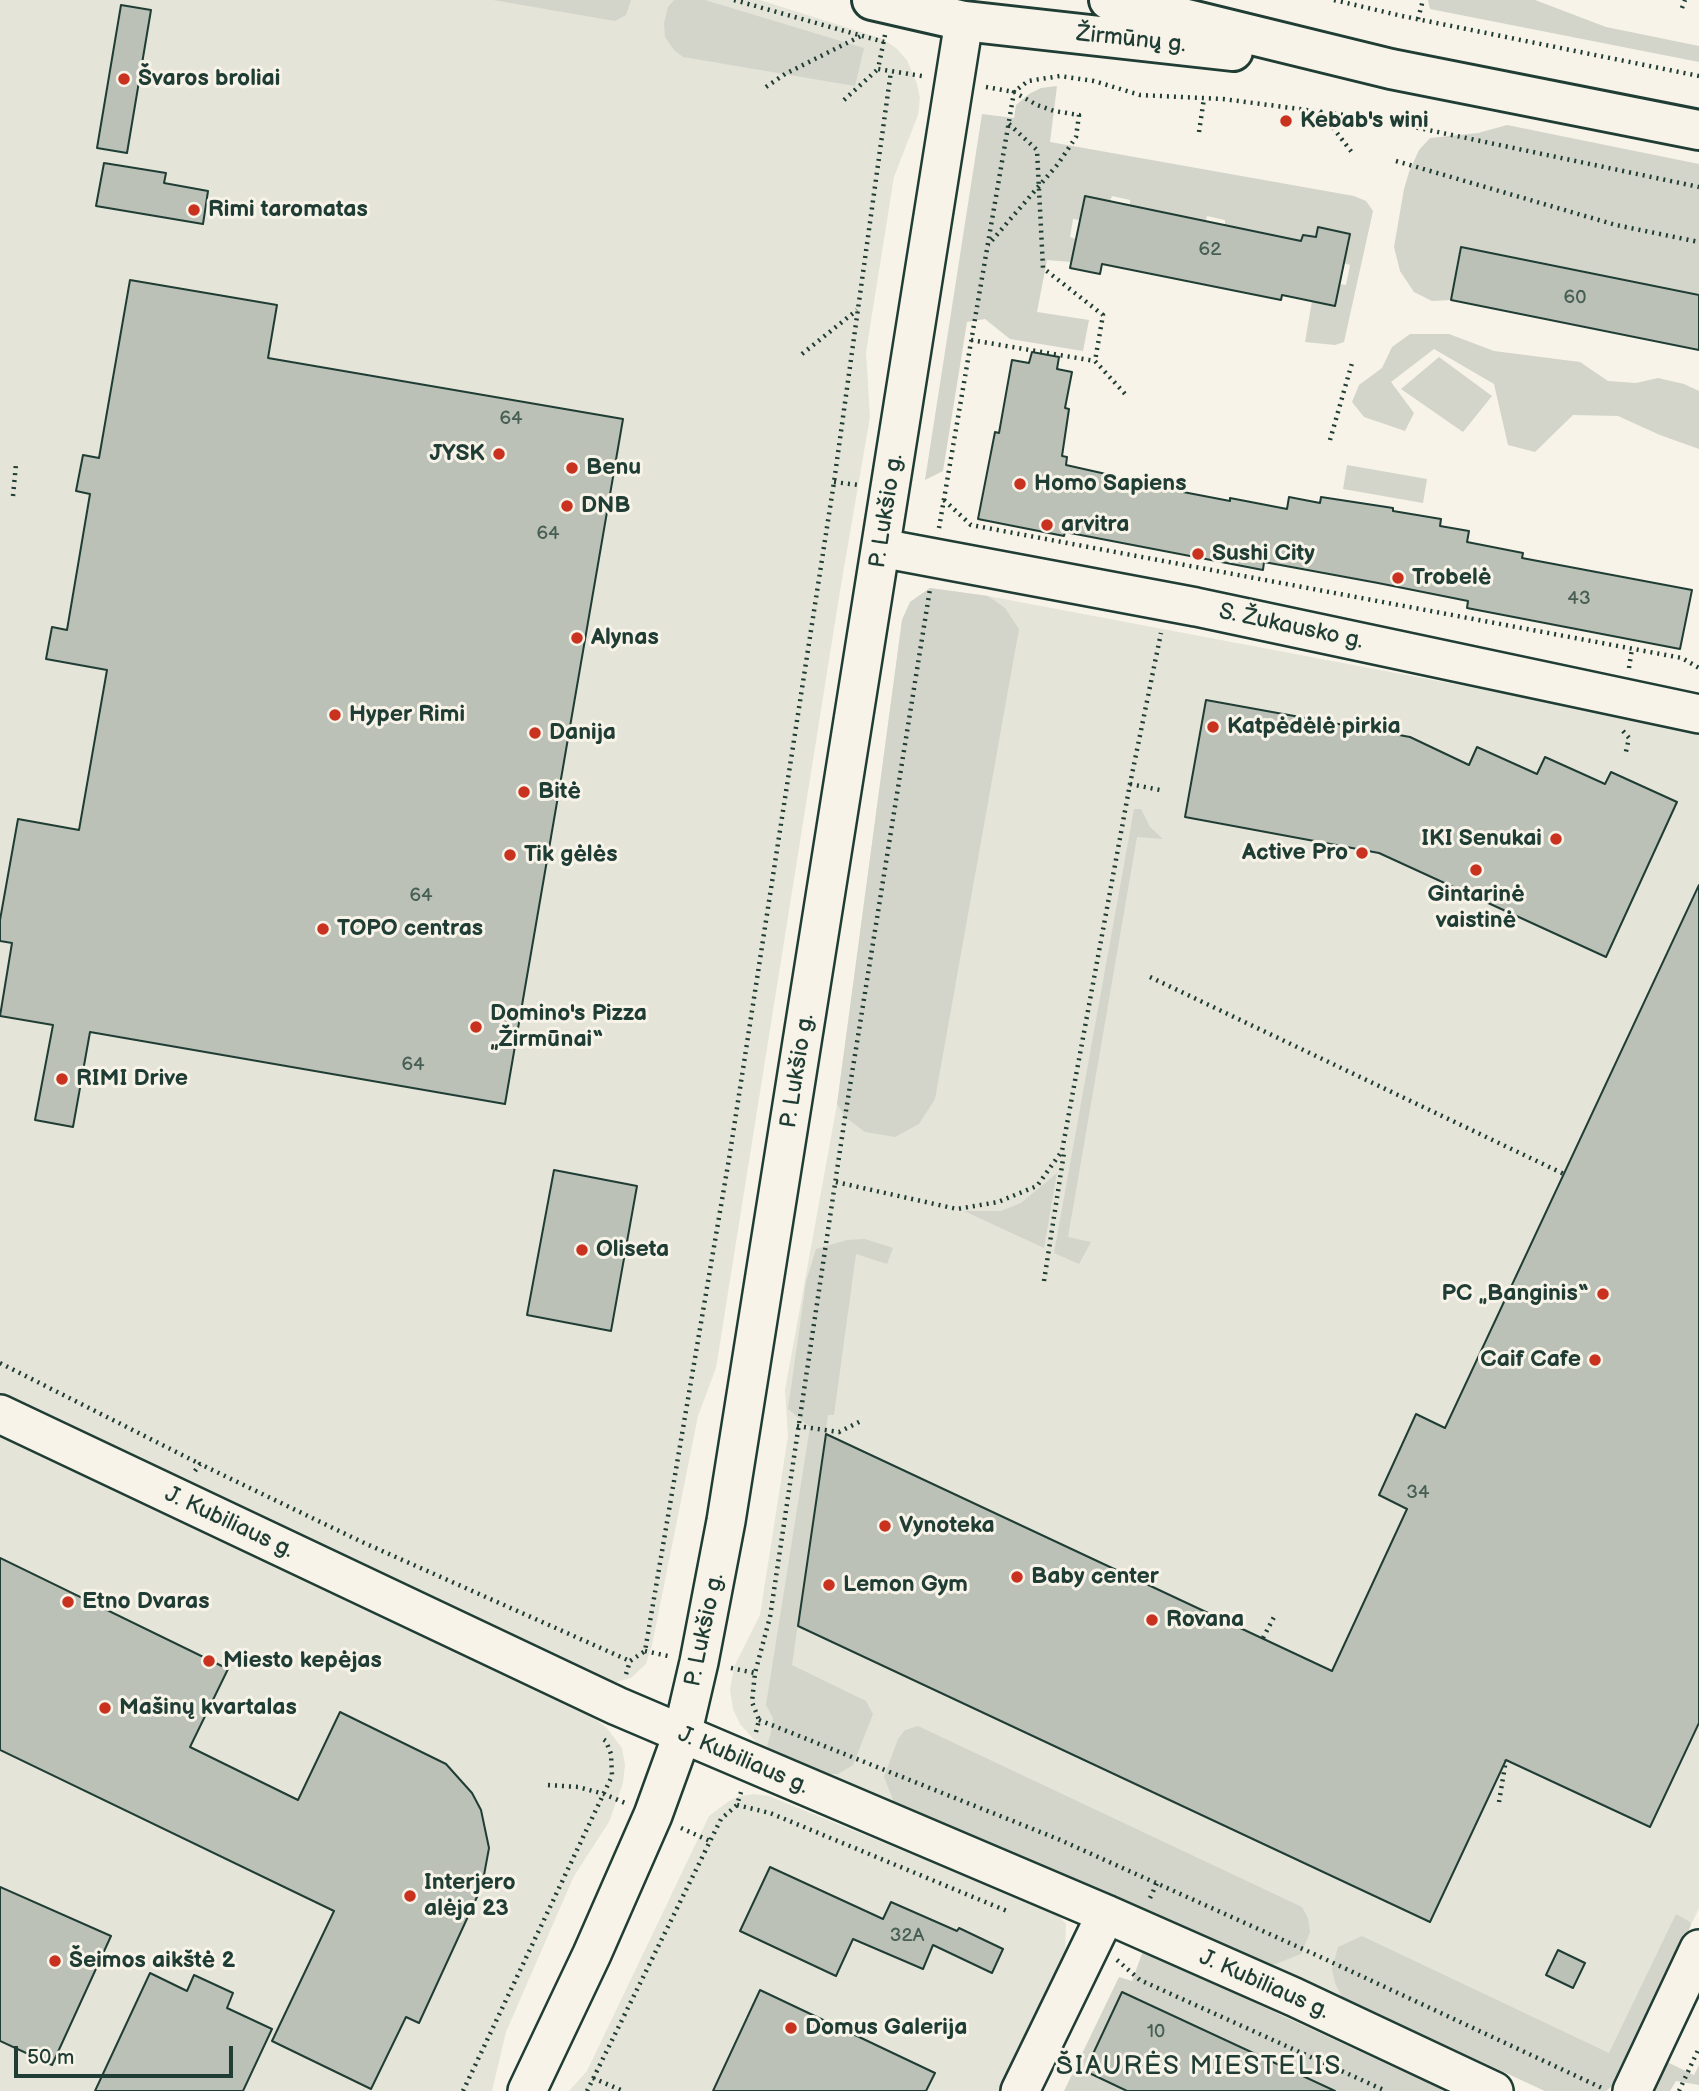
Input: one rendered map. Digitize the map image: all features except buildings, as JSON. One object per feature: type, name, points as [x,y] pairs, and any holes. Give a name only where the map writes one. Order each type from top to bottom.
[{"type":"main road","name":"Žirmūnų g.","points":[[1109,0],[1391,69],[1699,130]]},
{"type":"main road","name":"Žirmūnų g.","points":[[867,18],[966,11],[1391,69]]},
{"type":"street","name":"P. Lukšio g.","points":[[527,2091],[592,1954],[647,1828],[682,1735],[699,1662],[726,1521],[966,11]]},
{"type":"street","name":"S. Žukausko g.","points":[[881,548],[932,573],[1167,602],[1699,714]]},
{"type":"street","name":"J. Kubiliaus g.","points":[[0,1414],[381,1596],[682,1735],[1106,1914],[1294,1997],[1494,2091]]},
{"type":"street","points":[[1020,2091],[1106,1914]]},
{"type":"street","points":[[1617,2090],[1699,1949]]},
{"type":"path","points":[[734,0],[867,18],[884,42],[878,69],[844,100]]},
{"type":"path","points":[[1334,0],[1699,76]]},
{"type":"path","points":[[1418,19],[1423,0]]},
{"type":"path","points":[[1682,8],[1685,0]]},
{"type":"path","points":[[766,87],[867,18]]},
{"type":"path","points":[[362,1542],[630,1661],[645,1651],[730,1153],[834,481],[891,71],[878,69]]},
{"type":"path","points":[[587,2091],[721,1819],[737,1805],[759,1720],[752,1702],[755,1673],[770,1617],[797,1426],[932,573],[1014,92],[1028,81],[1060,76],[1094,81],[1140,95],[1204,98],[1319,111],[1376,119],[1699,187]]},
{"type":"path","points":[[987,245],[1058,164],[1076,137],[1079,114],[1054,111],[1014,92]]},
{"type":"path","points":[[1199,132],[1204,98]]},
{"type":"path","points":[[1319,111],[1353,155]]},
{"type":"path","points":[[1008,123],[1037,150],[1043,268],[1103,315],[1095,360]]},
{"type":"path","points":[[1396,161],[1616,225],[1699,242]]},
{"type":"path","points":[[802,354],[858,309]]},
{"type":"path","points":[[971,340],[1095,360],[1126,396]]},
{"type":"path","points":[[1330,440],[1352,363]]},
{"type":"path","points":[[13,496],[16,464]]},
{"type":"path","points":[[944,500],[971,525],[1669,655],[1682,658],[1699,668]]},
{"type":"path","points":[[836,1182],[957,1209],[998,1202],[1037,1186],[1062,1151],[1130,784],[1167,602]]},
{"type":"path","points":[[1130,784],[1160,789]]},
{"type":"path","points":[[1150,977],[1564,1174]]},
{"type":"path","points":[[1044,1280],[1065,1153],[1062,1151]]},
{"type":"path","points":[[0,1363],[200,1464]]},
{"type":"path","points":[[797,1426],[839,1432],[861,1421]]},
{"type":"path","points":[[1263,1639],[1274,1617]]},
{"type":"path","points":[[759,1720],[1095,1856],[1617,2090]]},
{"type":"path","points":[[463,2091],[612,1776],[611,1755],[606,1741],[597,1736]]},
{"type":"path","points":[[1499,1802],[1506,1760]]},
{"type":"path","points":[[737,1805],[770,1813],[1013,1913]]},
{"type":"path","points":[[1122,1962],[1140,1980],[1386,2091]]},
{"type":"path","points":[[1679,2091],[1699,2048]]},
{"type":"path","points":[[593,2078],[623,2091]]},
{"type":"shaded area","points":[[0,0],[760,0],[883,39],[907,60],[917,84],[920,98],[918,115],[894,177],[866,352],[870,417],[716,1368],[698,1416],[652,1645],[646,1664],[631,1678],[616,1682],[601,1678],[0,1393]]},
{"type":"shaded area","points":[[493,0],[631,0],[626,15],[615,21]]},
{"type":"shaded area","points":[[674,0],[705,0],[864,48],[855,86],[683,57],[665,37],[664,23],[668,7]]},
{"type":"shaded area","points":[[1428,0],[1535,0],[1606,27],[1699,46],[1699,62],[1430,9]]},
{"type":"shaded area","points":[[1057,86],[1050,142],[1354,196],[1366,201],[1373,211],[1344,342],[1335,345],[1305,342],[1312,301],[1335,306],[1339,284],[1346,285],[1350,265],[1344,263],[1350,234],[1318,227],[1316,237],[1303,235],[1301,241],[1225,225],[1225,220],[1207,216],[1206,221],[1130,205],[1130,200],[1112,196],[1110,201],[1085,196],[1080,220],[1073,219],[1070,237],[1076,239],[1071,262],[1047,260],[1037,312],[1089,320],[1083,351],[1010,339],[985,319],[967,322],[943,471],[925,480],[982,114],[1014,118],[1016,105],[1029,94],[1041,88]]},
{"type":"shaded area","points":[[1507,125],[1699,164],[1699,295],[1461,248],[1451,300],[1432,301],[1414,292],[1400,271],[1394,247],[1404,189],[1419,150],[1430,138],[1478,133]]},
{"type":"shaded area","points":[[1410,334],[1449,334],[1494,351],[1580,362],[1608,381],[1636,383],[1658,378],[1684,384],[1699,391],[1699,449],[1618,416],[1573,415],[1535,452],[1508,445],[1494,384],[1434,349],[1391,382],[1414,413],[1405,431],[1364,417],[1352,402],[1359,385],[1382,368],[1392,347]]},
{"type":"shaded area","points":[[1439,357],[1492,396],[1463,432],[1401,389]]},
{"type":"shaded area","points":[[1347,465],[1427,479],[1423,503],[1343,489]]},
{"type":"shaded area","points":[[930,588],[988,596],[1666,724],[1699,733],[1699,1908],[1616,2083],[1606,2091],[1545,2091],[1273,1965],[770,1751],[756,1742],[740,1724],[733,1709],[730,1690],[734,1667],[760,1615],[788,1436],[785,1390],[837,1104],[902,620],[910,602]]},
{"type":"shaded area","points":[[930,588],[988,596],[1005,608],[1019,629],[935,1099],[919,1124],[895,1137],[865,1132],[845,1117],[837,1104],[902,620],[910,602]]},
{"type":"shaded area","points":[[1134,809],[1141,809],[1150,827],[1163,839],[1137,837],[1068,1237],[1091,1242],[1079,1264],[1054,1253]]},
{"type":"shaded area","points":[[1057,1173],[1044,1248],[964,1211],[1001,1211],[1021,1203]]},
{"type":"shaded area","points":[[865,1239],[893,1248],[887,1264],[856,1254],[834,1415],[828,1415],[792,1665],[866,1701],[873,1714],[853,1765],[838,1774],[823,1774],[770,1751],[767,1745],[773,1718],[766,1705],[810,1427],[788,1409],[806,1282],[816,1249],[847,1240]]},
{"type":"shaded area","points":[[0,1435],[589,1715],[606,1727],[622,1748],[625,1765],[623,1783],[609,1822],[574,1876],[506,2032],[492,2091],[0,2091]]},
{"type":"shaded area","points":[[918,1726],[1302,1907],[1308,1918],[1310,1932],[1301,1954],[1273,1965],[895,1805],[884,1777],[898,1739],[905,1730]]},
{"type":"shaded area","points":[[754,1794],[769,1796],[1056,1913],[1066,1924],[1065,1956],[1004,2091],[569,2091],[587,2071],[709,1816],[729,1801]]},
{"type":"shaded area","points":[[1676,1914],[1691,1925],[1616,2083],[1606,2091],[1545,2091],[1342,1997],[1332,1969],[1338,1947],[1362,1936],[1609,2053]]},
{"type":"shaded area","points":[[1143,1951],[1445,2091],[1335,2091],[1123,1992],[1085,2071],[1127,2091],[1064,2091],[1119,1977],[1132,1981]]},
{"type":"shaded area","points":[[1663,2060],[1694,2075],[1699,2065],[1699,2085],[1676,2081],[1670,2091],[1649,2091]]},
{"type":"place","name":"Švaros broliai","points":[[124,79]]},
{"type":"place","name":"Kebab's wini","points":[[1286,121]]},
{"type":"place","name":"Rimi taromatas","points":[[194,210]]},
{"type":"place","name":"JYSK","points":[[499,454]]},
{"type":"place","name":"Benu","points":[[572,468]]},
{"type":"place","name":"Homo Sapiens","points":[[1020,484]]},
{"type":"place","name":"DNB","points":[[567,506]]},
{"type":"place","name":"arvitra","points":[[1047,525]]},
{"type":"place","name":"Sushi City","points":[[1198,554]]},
{"type":"place","name":"Trobelė","points":[[1398,578]]},
{"type":"place","name":"Alynas","points":[[577,638]]},
{"type":"place","name":"Hyper Rimi","points":[[335,715]]},
{"type":"place","name":"Katpėdėlė pirkia","points":[[1213,727]]},
{"type":"place","name":"Danija","points":[[535,733]]},
{"type":"place","name":"Bitė","points":[[524,792]]},
{"type":"place","name":"IKI Senukai","points":[[1556,839]]},
{"type":"place","name":"Active Pro","points":[[1362,853]]},
{"type":"place","name":"Tik gėlės","points":[[510,855]]},
{"type":"place","name":"Gintarinė vaistinė","points":[[1476,870]]},
{"type":"place","name":"TOPO centras","points":[[323,929]]},
{"type":"place","name":"Domino's Pizza „Žirmūnai“","points":[[476,1027]]},
{"type":"place","name":"RIMI Drive","points":[[62,1079]]},
{"type":"place","name":"Oliseta","points":[[582,1250]]},
{"type":"place","name":"PC „Banginis“","points":[[1603,1294]]},
{"type":"place","name":"Caif Cafe","points":[[1595,1360]]},
{"type":"place","name":"Vynoteka","points":[[885,1526]]},
{"type":"place","name":"Baby center","points":[[1017,1577]]},
{"type":"place","name":"Lemon Gym","points":[[829,1585]]},
{"type":"place","name":"Etno Dvaras","points":[[68,1602]]},
{"type":"place","name":"Rovana","points":[[1152,1620]]},
{"type":"place","name":"Miesto kepėjas","points":[[209,1661]]},
{"type":"place","name":"Mašinų kvartalas","points":[[105,1708]]},
{"type":"place","name":"Interjero alėja 23","points":[[410,1896]]},
{"type":"place","name":"Šeimos aikštė 2","points":[[55,1961]]},
{"type":"place","name":"Domus Galerija","points":[[791,2028]]},
{"type":"district","name":"ŠIAURĖS MIESTELIS","points":[[1199,2067]]}]
